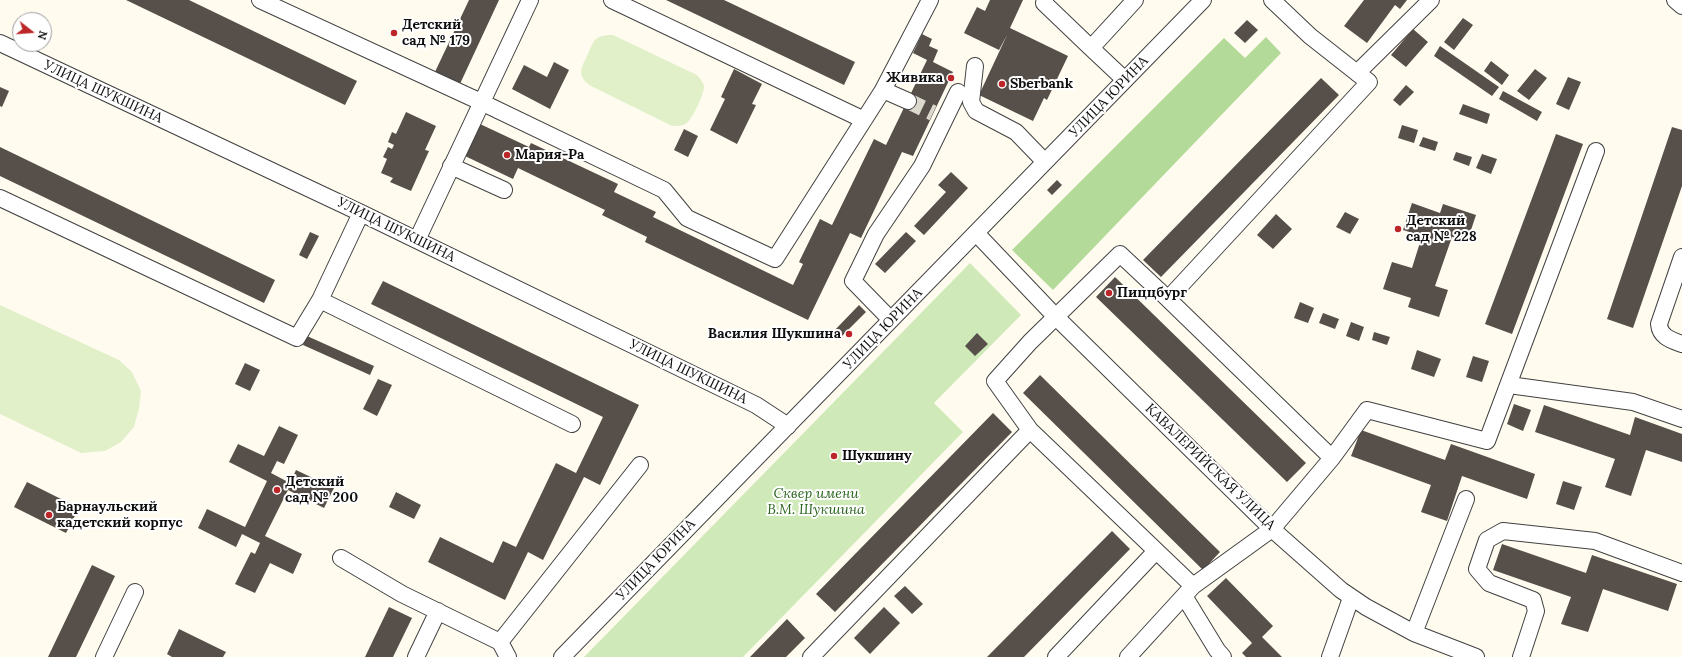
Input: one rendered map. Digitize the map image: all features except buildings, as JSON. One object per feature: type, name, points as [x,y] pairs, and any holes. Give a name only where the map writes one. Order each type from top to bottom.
[{"type":"street","points":[[260,0],[480,102],[664,190],[687,218],[775,259],[883,90],[930,0]]},
{"type":"street","points":[[417,240],[480,102],[530,0]]},
{"type":"street","points":[[612,0],[864,120]]},
{"type":"street","points":[[1045,0],[1044,3],[1125,80]]},
{"type":"street","points":[[1091,48],[1134,0]]},
{"type":"street","name":"УЛИЦА ЮРИНА","points":[[562,657],[1203,0]]},
{"type":"street","points":[[1168,298],[1369,82],[1310,36],[1272,0]]},
{"type":"street","points":[[1357,73],[1431,0]]},
{"type":"street","points":[[1676,0],[1682,6]]},
{"type":"street","name":"УЛИЦА ШУКШИНА","points":[[0,43],[362,213],[756,405],[788,426]]},
{"type":"street","points":[[975,66],[971,102],[976,111],[1016,132],[1045,162]]},
{"type":"street","points":[[883,90],[908,101]]},
{"type":"street","points":[[891,320],[853,281],[876,234],[922,166],[939,116],[958,92]]},
{"type":"street","points":[[1128,657],[1188,591],[1272,529],[1332,458],[1368,410],[1487,442],[1596,151]]},
{"type":"street","points":[[451,166],[504,190]]},
{"type":"street","points":[[0,198],[297,338],[320,300],[362,213]]},
{"type":"street","name":"КАВАЛЕРИЙСКАЯ УЛИЦА","points":[[976,233],[1056,316],[1272,529],[1351,598],[1414,633],[1476,657]]},
{"type":"street","points":[[1224,657],[1217,650],[1188,591],[1156,551],[1030,430],[995,381],[1056,316],[1120,254],[1168,298],[1332,458]]},
{"type":"street","points":[[1682,257],[1659,324],[1659,330],[1668,339],[1682,344]]},
{"type":"street","points":[[320,300],[572,424]]},
{"type":"street","points":[[1508,385],[1633,402],[1682,419]]},
{"type":"street","points":[[811,657],[1030,430]]},
{"type":"street","points":[[500,642],[640,465]]},
{"type":"street","points":[[1414,633],[1466,499]]},
{"type":"street","points":[[1521,657],[1536,611],[1533,600],[1489,583],[1477,569],[1487,540],[1503,531],[1595,541],[1682,573]]},
{"type":"street","points":[[1056,657],[1156,551]]},
{"type":"street","points":[[341,558],[402,594],[500,642],[508,657]]},
{"type":"street","points":[[104,657],[135,592]]},
{"type":"street","points":[[1330,657],[1351,598]]},
{"type":"street","points":[[416,657],[438,611]]},
{"type":"green space","points":[[613,35],[699,77],[704,86],[703,94],[695,111],[687,123],[672,126],[591,86],[583,79],[581,72],[582,68],[594,41],[601,36]]},
{"type":"green space","points":[[1266,37],[1281,53],[1053,290],[1012,250],[1224,38],[1245,58]]},
{"type":"green space","name":"Сквер имени В.М. Шукшина","points":[[970,263],[1021,315],[934,403],[963,432],[743,657],[584,657]]},
{"type":"green space","points":[[0,305],[119,360],[132,372],[141,391],[139,409],[134,427],[121,442],[105,451],[81,453],[0,414]]},
{"type":"tunnel","points":[[908,101],[933,113]]},
{"type":"place","name":"Детский сад № 179","points":[[394,33]]},
{"type":"place","name":"Живика","points":[[951,78]]},
{"type":"place","name":"Sberbank","points":[[1002,84]]},
{"type":"place","name":"Мария-Ра","points":[[507,155]]},
{"type":"place","name":"Детский сад № 228","points":[[1398,229]]},
{"type":"place","name":"Пиццбург","points":[[1109,293]]},
{"type":"place","name":"Василия Шукшина","points":[[849,334]]},
{"type":"place","name":"Шукшину","points":[[834,456]]},
{"type":"place","name":"Детский сад № 200","points":[[277,490]]},
{"type":"place","name":"Барнаульский кадетский корпус","points":[[49,515]]}]
